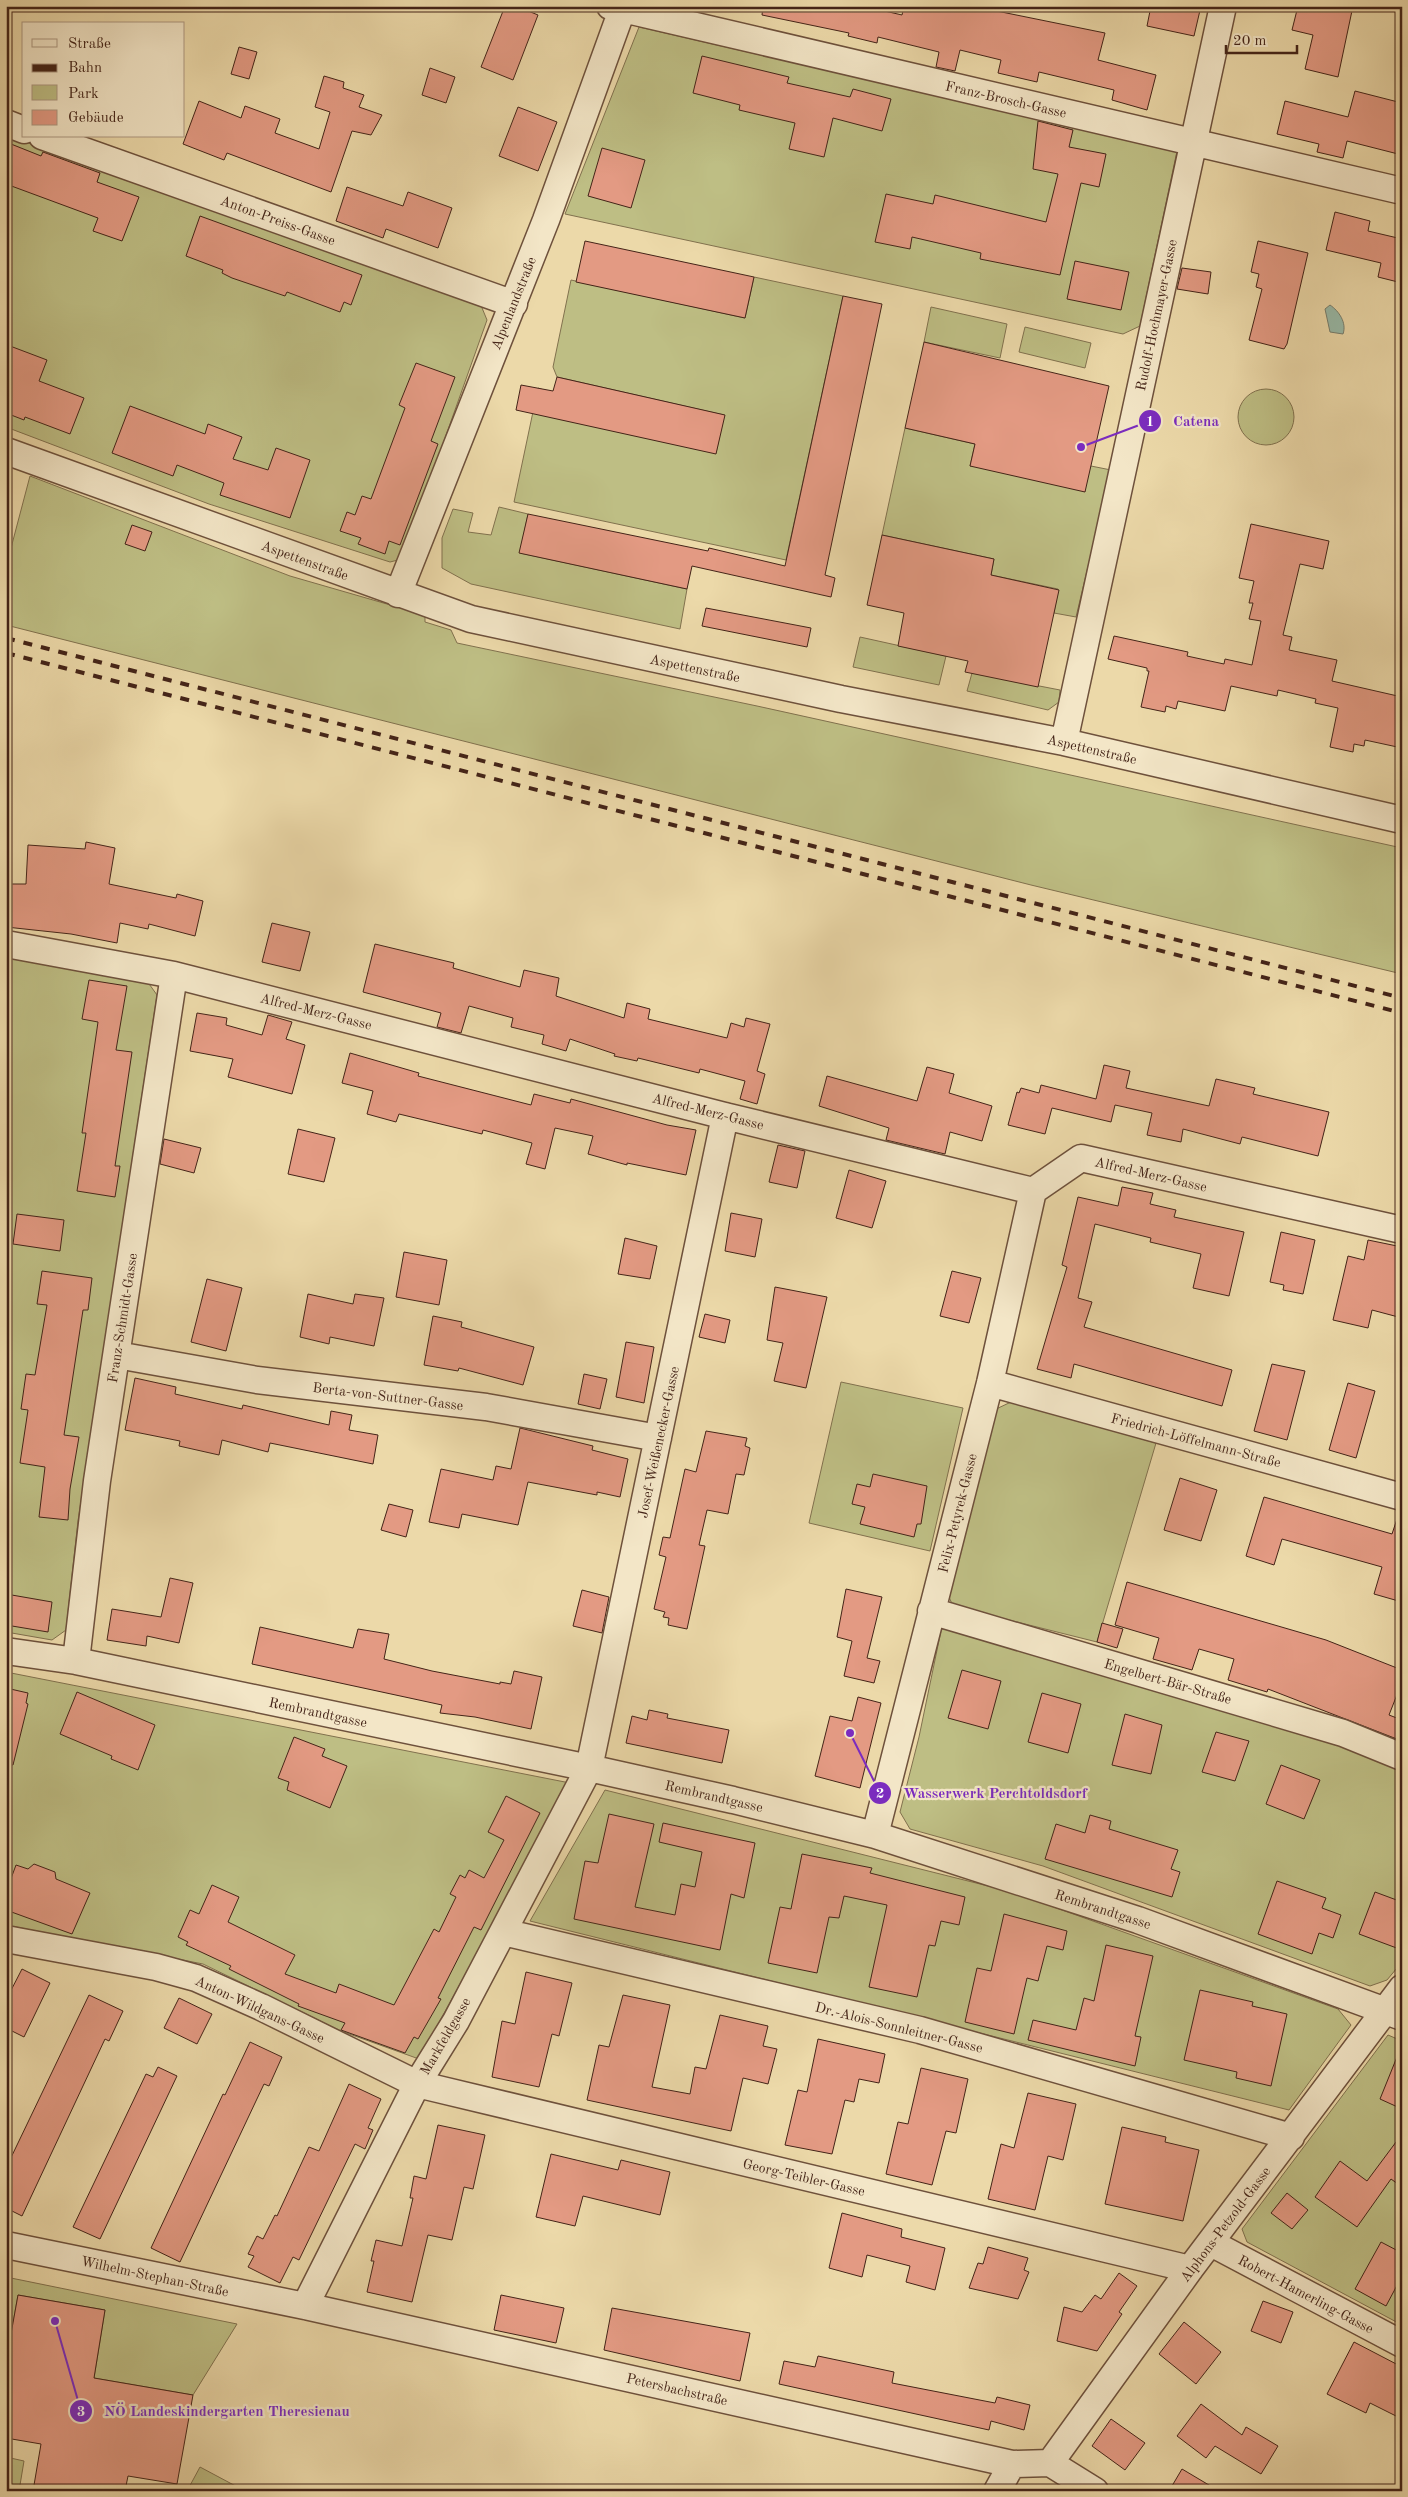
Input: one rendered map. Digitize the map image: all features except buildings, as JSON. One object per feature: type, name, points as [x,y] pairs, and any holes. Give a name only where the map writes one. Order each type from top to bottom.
[{"type":"street","name":"Rudolf-Hochmayer-Gasse","points":[[1064,742],[1223,6]]},
{"type":"street","name":"Franz-Brosch-Gasse","points":[[616,8],[1402,191]]},
{"type":"street","name":"Alpenlandstraße","points":[[398,594],[514,304],[616,8]]},
{"type":"street","points":[[6,123],[22,129]]},
{"type":"street","name":"Anton-Preiss-Gasse","points":[[48,138],[514,304]]},
{"type":"street","name":"Aspettenstraße","points":[[6,451],[398,594],[481,621],[840,699],[1064,742],[1402,820]]},
{"type":"street","name":"Alfred-Merz-Gasse","points":[[6,944],[174,975],[726,1116],[1033,1191],[1080,1158],[1402,1230]]},
{"type":"street","name":"Franz-Schmidt-Gasse","points":[[76,1661],[97,1481],[174,975]]},
{"type":"street","name":"Josef-Weißenecker-Gasse","points":[[589,1768],[726,1116]]},
{"type":"street","name":"Felix-Petyrek-Gasse","points":[[875,1835],[990,1383],[1033,1191]]},
{"type":"street","name":"Berta-von-Suttner-Gasse","points":[[117,1356],[257,1380],[486,1407],[658,1438]]},
{"type":"street","name":"Friedrich-Löffelmann-Straße","points":[[990,1383],[1402,1497]]},
{"type":"street","name":"Engelbert-Bär-Straße","points":[[931,1611],[1343,1733],[1402,1757]]},
{"type":"street","name":"Rembrandtgasse","points":[[6,1651],[76,1661],[589,1768],[733,1800],[875,1835],[1138,1920],[1393,2013]]},
{"type":"street","name":"Markfeldgasse","points":[[305,2306],[417,2084],[456,2021],[589,1768]]},
{"type":"street","name":"Dr.-Alois-Sonnleitner-Gasse","points":[[504,1932],[920,2030],[1291,2137]]},
{"type":"street","name":"Anton-Wildgans-Gasse","points":[[6,1938],[156,1967],[196,1978],[261,2007],[417,2084]]},
{"type":"street","name":"Alphons-Petzold-Gasse","points":[[1050,2463],[1190,2269],[1291,2137],[1393,2013],[1402,1988]]},
{"type":"street","name":"Georg-Teibler-Gasse","points":[[417,2084],[1190,2269]]},
{"type":"street","name":"Robert-Hamerling-Gasse","points":[[1211,2243],[1402,2344]]},
{"type":"street","name":"Wilhelm-Stephan-Straße","points":[[6,2245],[305,2306]]},
{"type":"street","name":"Petersbachstraße","points":[[305,2306],[1012,2464],[1050,2463]]},
{"type":"street","points":[[1050,2463],[1095,2491]]},
{"type":"street","points":[[997,2491],[1012,2464]]},
{"type":"green space","points":[[639,27],[1177,151],[1140,326],[1123,334],[565,214]]},
{"type":"green space","points":[[6,135],[480,303],[487,320],[402,559],[390,562],[209,504],[6,427]]},
{"type":"green space","points":[[754,277],[843,296],[786,560],[514,502],[538,388],[716,453],[724,415],[557,377],[553,367],[571,280],[745,318]]},
{"type":"green space","points":[[931,307],[1007,324],[1000,358],[924,342]]},
{"type":"green space","points":[[1025,327],[1091,343],[1085,368],[1019,352]]},
{"type":"green space","points":[[1266,389],[1277,391],[1286,397],[1292,406],[1294,417],[1292,428],[1286,437],[1277,443],[1266,445],[1255,443],[1246,437],[1240,428],[1238,417],[1240,406],[1246,397],[1255,391]]},
{"type":"green space","points":[[905,428],[975,444],[970,466],[1091,466],[1111,470],[1076,617],[1054,613],[1058,589],[991,575],[994,559],[882,535]]},
{"type":"green space","points":[[30,476],[290,576],[425,615],[425,622],[451,630],[457,643],[757,706],[1402,848],[1402,974],[1031,885],[6,625],[6,567]]},
{"type":"green space","points":[[499,507],[528,514],[520,553],[687,589],[680,629],[471,584],[442,568],[442,538],[453,509],[473,513],[468,532],[491,535]]},
{"type":"green space","points":[[860,637],[946,656],[939,685],[853,667]]},
{"type":"green space","points":[[972,673],[1060,690],[1059,702],[1048,710],[967,691]]},
{"type":"green space","points":[[6,954],[147,981],[157,995],[78,1521],[66,1630],[52,1640],[6,1632]]},
{"type":"green space","points":[[841,1382],[963,1408],[930,1551],[809,1523]]},
{"type":"green space","points":[[1011,1402],[1156,1443],[1097,1642],[953,1606],[949,1597],[994,1410]]},
{"type":"green space","points":[[942,1626],[1351,1748],[1402,1767],[1402,1962],[1387,1980],[1370,1986],[1043,1866],[910,1829],[900,1812],[919,1737]]},
{"type":"green space","points":[[6,1672],[570,1783],[419,2059],[341,2031],[203,1964],[6,1925]]},
{"type":"green space","points":[[605,1790],[1012,1892],[1338,2009],[1351,2025],[1289,2110],[530,1921]]},
{"type":"green space","points":[[1388,2035],[1402,2041],[1402,2325],[1247,2242],[1242,2229]]},
{"type":"green space","points":[[6,2277],[237,2324],[193,2395],[94,2378],[105,2310],[18,2295],[9,2345],[6,2344]]},
{"type":"green space","points":[[6,2457],[24,2461],[19,2491],[6,2491]]},
{"type":"green space","points":[[200,2467],[245,2491],[187,2491]]},
{"type":"shaded area","points":[[1330,305],[1341,318],[1344,326],[1343,334],[1330,332],[1325,309]]},
{"type":"railway","points":[[6,638],[1402,998]]},
{"type":"railway","points":[[6,653],[1402,1013]]},
{"type":"place","name":"Catena","points":[[1081,447]]},
{"type":"place","name":"Wasserwerk Perchtoldsdorf","points":[[850,1733]]},
{"type":"place","name":"NÖ Landeskindergarten Theresienau","points":[[55,2321]]}]
